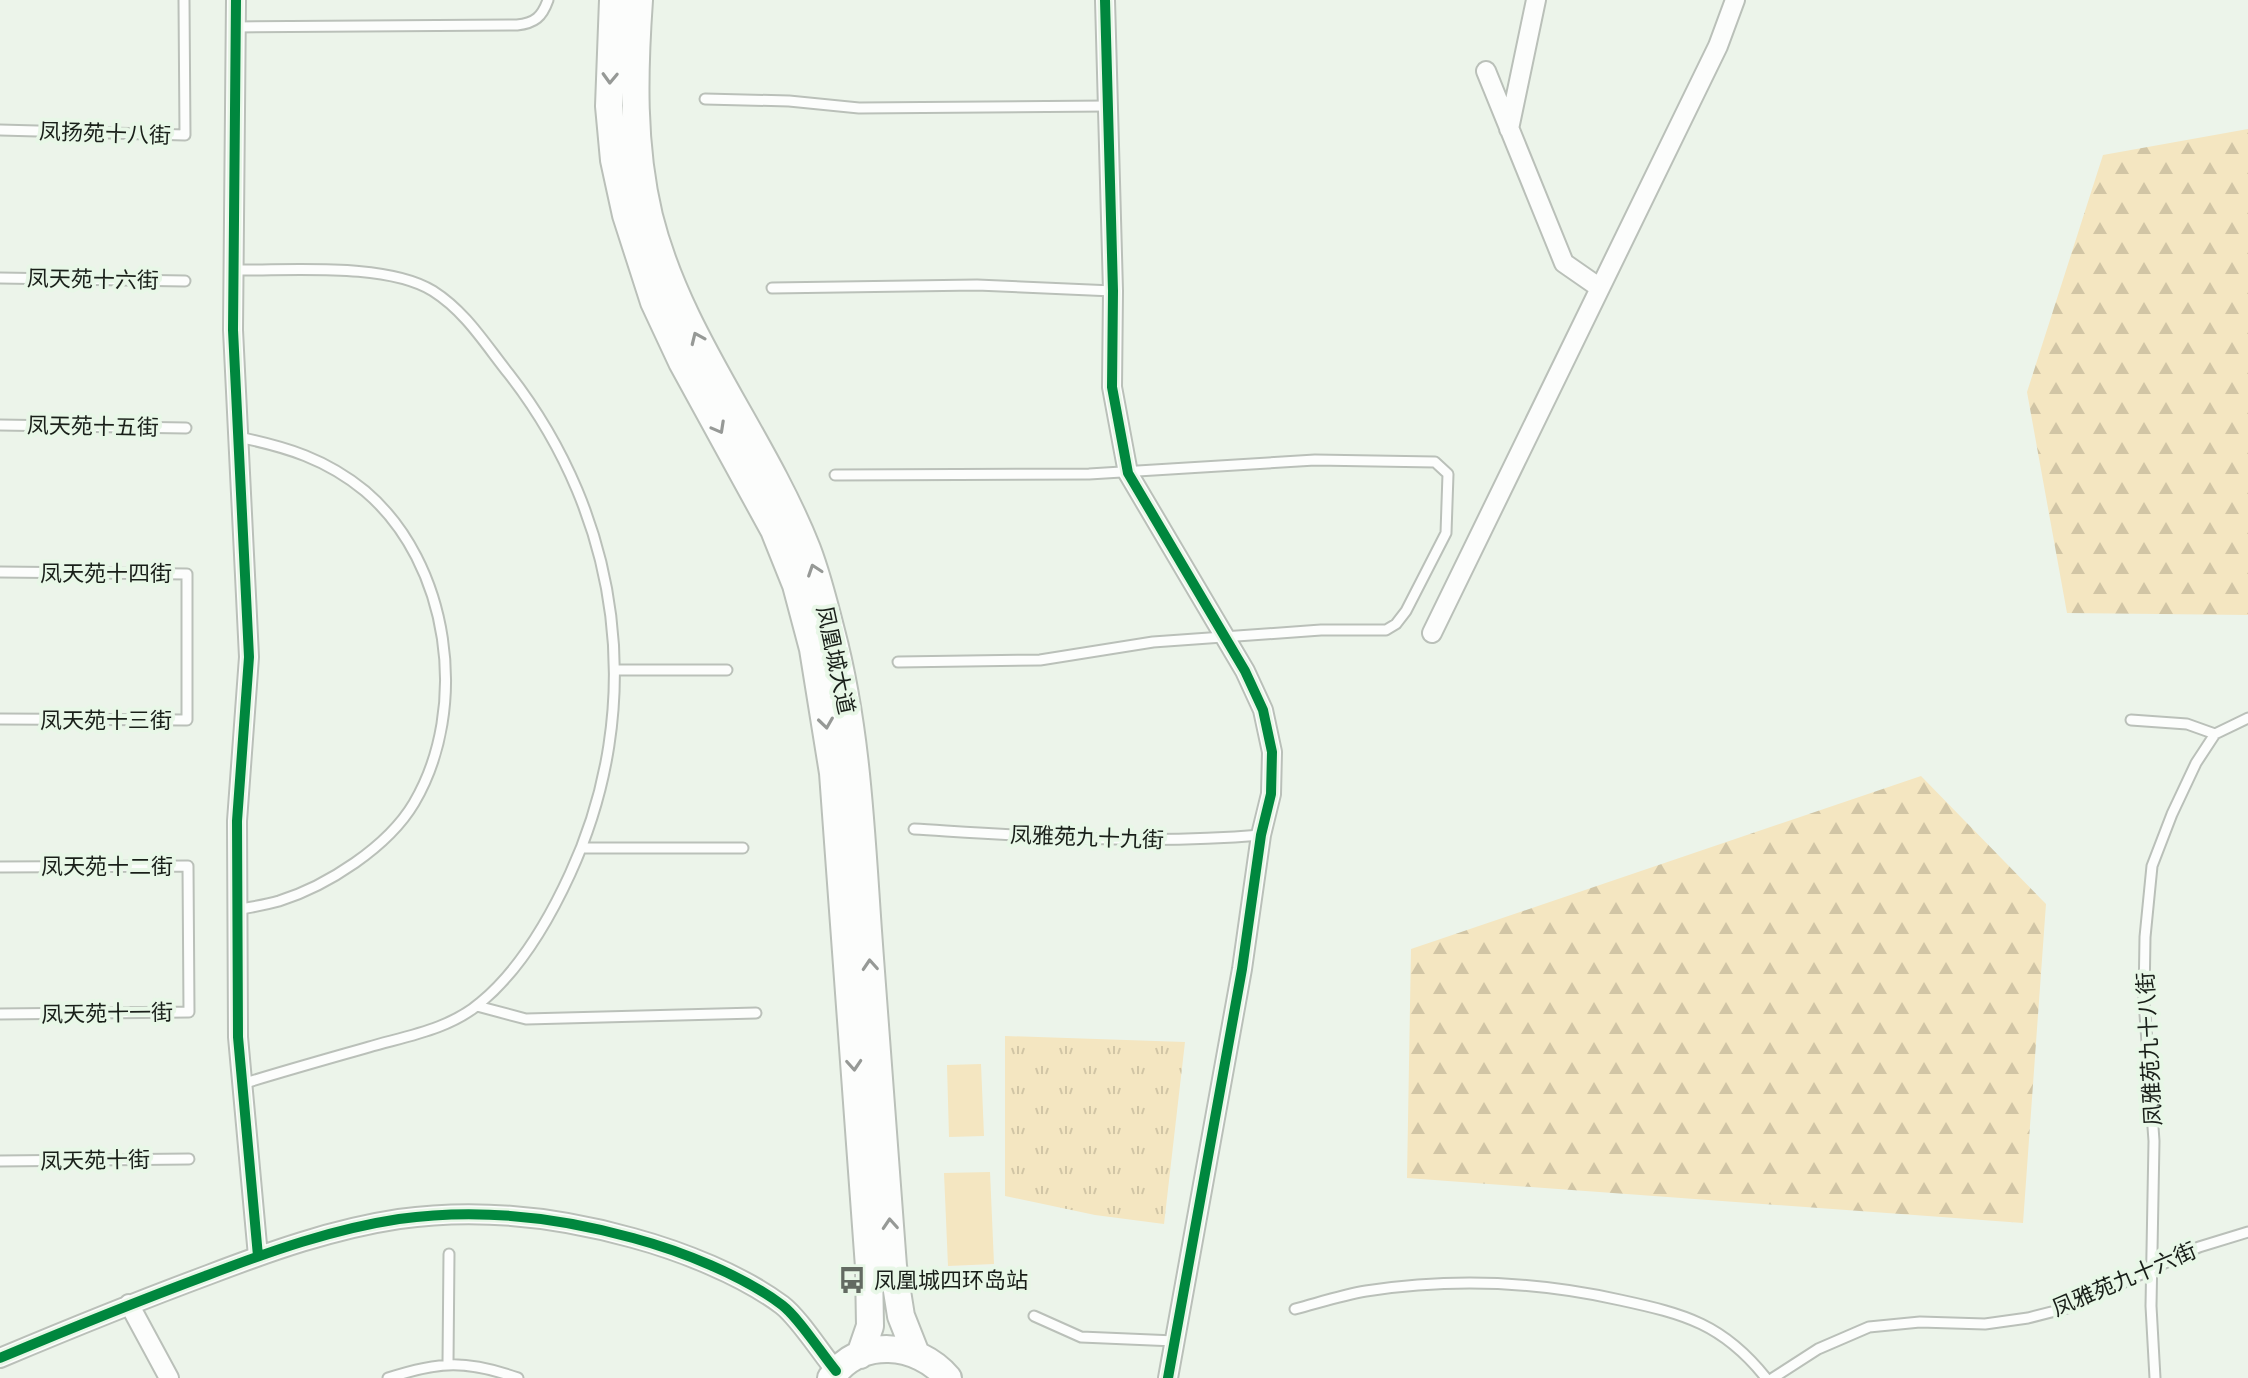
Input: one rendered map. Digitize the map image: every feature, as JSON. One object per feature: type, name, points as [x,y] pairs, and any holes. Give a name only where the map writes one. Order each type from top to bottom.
[{"type":"main road","name":"凤凰城大道","points":[[613,0],[609,106],[614,160],[626,215],[654,302],[665,326],[774,530],[796,585],[818,680],[833,773],[869,1267],[870,1326],[860,1355]]},
{"type":"main road","name":"凤凰城大道","points":[[639,0],[636,142],[649,218],[705,357],[785,502],[806,548],[820,589],[844,685],[858,804],[893,1266],[901,1316],[916,1354]]},
{"type":"main road","points":[[833,1374],[860,1355],[888,1348],[916,1354],[948,1378]]},
{"type":"street","points":[[236,0],[233,330],[249,657],[237,821],[238,1037],[258,1256]]},
{"type":"street","points":[[1105,0],[1113,291],[1112,387],[1128,473],[1245,671],[1263,710],[1272,752],[1271,794],[1261,835],[1242,969],[1168,1378]]},
{"type":"street","points":[[1509,129],[1536,0]]},
{"type":"street","points":[[1432,633],[1718,46],[1735,0]]},
{"type":"street","points":[[1486,71],[1564,263],[1600,288]]},
{"type":"street","points":[[0,1358],[129,1304],[258,1256],[353,1227],[415,1218],[502,1215],[601,1229],[649,1242],[741,1281],[784,1306],[833,1374]]},
{"type":"street","points":[[129,1304],[169,1378]]},
{"type":"lane","name":"凤扬苑十八街","points":[[0,130],[185,135],[184,0]]},
{"type":"lane","points":[[236,27],[517,25],[532,23],[544,13],[548,0]]},
{"type":"lane","points":[[705,99],[789,101],[859,108],[1108,106]]},
{"type":"lane","points":[[234,270],[389,275],[431,290],[466,316],[535,408],[569,468],[601,560],[610,601],[615,670],[612,731],[601,790],[582,848],[560,896],[509,977],[477,1006],[440,1026],[242,1084]]},
{"type":"lane","name":"凤天苑十六街","points":[[0,278],[185,281]]},
{"type":"lane","points":[[772,288],[977,285],[1113,291]]},
{"type":"lane","name":"凤天苑十五街","points":[[0,425],[186,428]]},
{"type":"lane","points":[[237,910],[279,901],[330,878],[386,836],[413,804],[433,759],[444,712],[445,663],[438,615],[422,569],[397,527],[366,492],[328,465],[285,446],[238,437]]},
{"type":"lane","points":[[835,475],[1128,473],[1315,460],[1435,462],[1448,474],[1446,533],[1406,611],[1396,624],[1386,630],[1321,630],[1153,642],[1040,660],[898,662]]},
{"type":"lane","name":"凤天苑十四街","points":[[0,572],[187,574],[187,647]]},
{"type":"lane","name":"凤天苑十三街","points":[[0,719],[187,720],[187,647]]},
{"type":"lane","points":[[615,670],[727,670]]},
{"type":"lane","points":[[2131,720],[2187,724],[2215,734],[2248,718]]},
{"type":"lane","name":"凤雅苑九十八街","points":[[2155,1378],[2151,1269],[2154,1141],[2144,1000],[2145,937],[2152,866],[2196,763],[2215,734]]},
{"type":"lane","name":"凤雅苑九十九街","points":[[914,829],[1126,840],[1206,840],[1261,835]]},
{"type":"lane","points":[[582,848],[743,848]]},
{"type":"lane","name":"凤天苑十二街","points":[[0,867],[188,866],[188,939]]},
{"type":"lane","name":"凤天苑十一街","points":[[0,1014],[189,1012],[188,939]]},
{"type":"lane","points":[[477,1006],[526,1019],[756,1013]]},
{"type":"lane","name":"凤天苑十街","points":[[0,1161],[189,1159]]},
{"type":"lane","name":"凤雅苑九十六街","points":[[1773,1378],[1818,1349],[1869,1327],[1920,1322],[1985,1324],[2028,1318],[2071,1307],[2199,1247],[2248,1232]]},
{"type":"lane","points":[[448,1363],[449,1254]]},
{"type":"lane","points":[[1295,1309],[1364,1292],[1435,1283],[1506,1283],[1577,1290],[1704,1323],[1747,1354],[1766,1378]]},
{"type":"lane","points":[[1034,1316],[1081,1337],[1175,1341]]},
{"type":"lane","points":[[388,1378],[448,1363],[492,1369],[518,1378]]},
{"type":"green space","points":[[2248,129],[2248,615],[2067,613],[2027,392],[2103,155]]},
{"type":"green space","points":[[1921,776],[2046,904],[2023,1223],[1407,1178],[1411,949]]},
{"type":"green space","points":[[1005,1036],[1185,1042],[1164,1224],[1095,1215],[1005,1196]]},
{"type":"green space","points":[[981,1064],[984,1136],[949,1137],[947,1065]]},
{"type":"green space","points":[[990,1172],[994,1264],[948,1266],[944,1173]]},
{"type":"cycle path","points":[[236,0],[233,330],[249,657],[237,821],[238,1037],[258,1256]]},
{"type":"cycle path","points":[[1105,0],[1113,291],[1112,387],[1128,473],[1245,671],[1263,710],[1272,752],[1271,794],[1261,835],[1242,969],[1168,1378]]},
{"type":"cycle path","points":[[0,1358],[156,1295],[302,1242],[399,1219],[458,1214],[518,1216],[576,1225],[652,1243],[691,1257],[749,1284],[782,1305],[836,1371]]},
{"type":"place","name":"凤凰城四环岛站","points":[[852,1280]]}]
